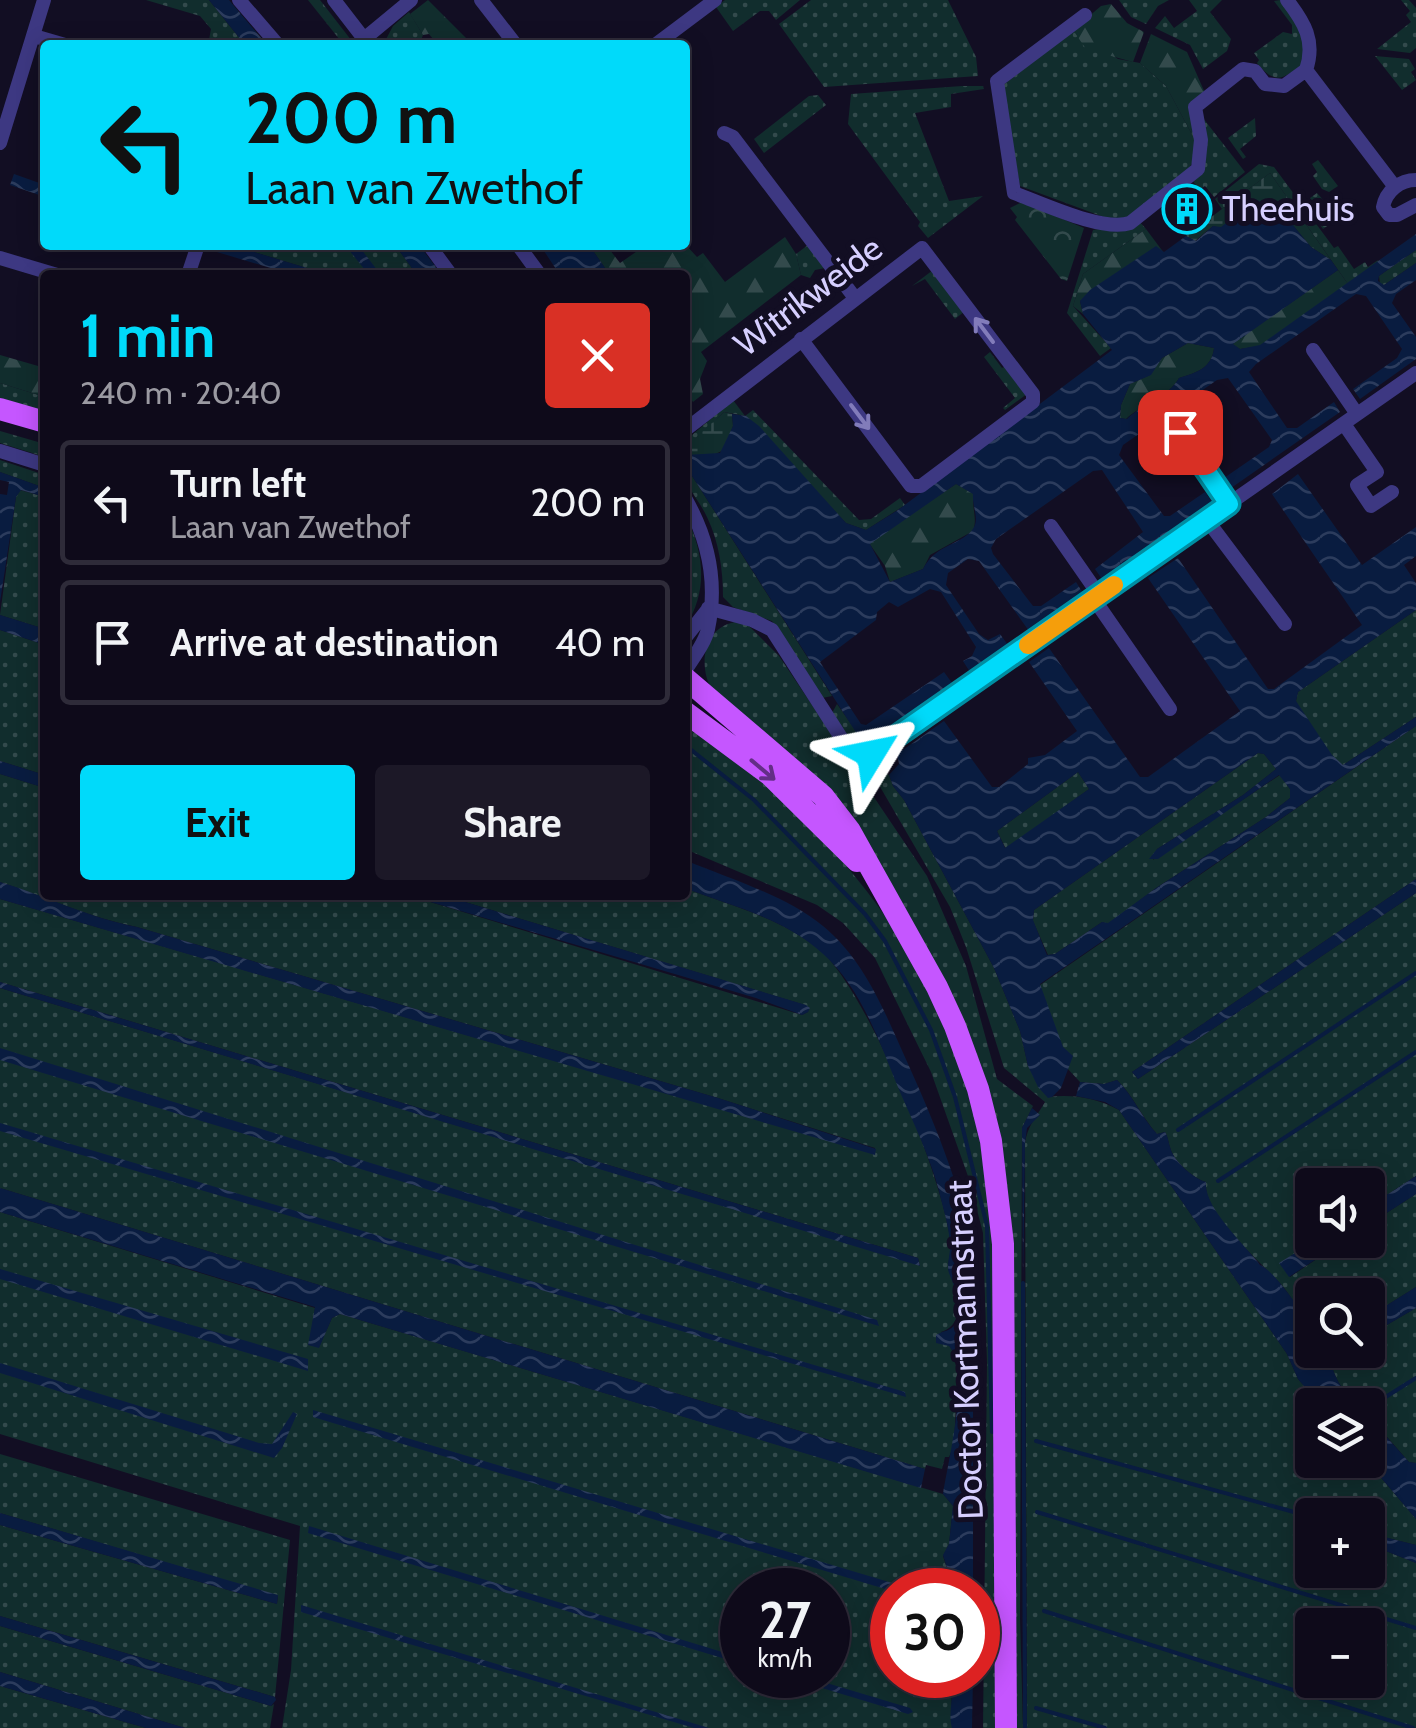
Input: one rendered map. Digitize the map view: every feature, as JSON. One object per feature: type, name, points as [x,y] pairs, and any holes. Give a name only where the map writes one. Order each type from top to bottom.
[{"type":"main road","points":[[0,409],[40,421]]},
{"type":"main road","points":[[0,424],[40,436]]},
{"type":"main road","name":"Doctor Kortmannstraat","points":[[690,679],[823,796],[850,831],[918,948],[956,1026],[992,1141],[1004,1244],[1006,1728]]},
{"type":"main road","name":"Doctor Kortmannstraat","points":[[690,716],[770,775],[874,878]]},
{"type":"street","points":[[0,143],[44,0]]},
{"type":"street","points":[[239,0],[274,40]]},
{"type":"street","points":[[334,0],[364,40]]},
{"type":"street","points":[[368,40],[410,0]]},
{"type":"street","points":[[481,0],[512,40]]},
{"type":"street","points":[[662,40],[714,0]]},
{"type":"street","points":[[1085,14],[997,81],[1014,192],[1119,227],[1130,224],[1198,169],[1201,140],[1195,107],[1243,70],[1255,70],[1265,84],[1284,86],[1306,70],[1310,58],[1307,26],[1288,0]]},
{"type":"street","points":[[34,36],[48,40]]},
{"type":"street","points":[[1306,70],[1395,187]]},
{"type":"street","points":[[724,133],[734,136],[855,298]]},
{"type":"street","points":[[1416,180],[1395,187],[1383,207],[1389,215],[1398,215],[1416,204]]},
{"type":"street","name":"Witrikweide","points":[[690,426],[801,339],[922,248],[1033,394],[1033,402],[921,486],[911,486],[801,339]]},
{"type":"street","points":[[0,258],[41,270]]},
{"type":"street","points":[[1313,350],[1357,414]]},
{"type":"street","points":[[690,631],[708,608],[772,630],[849,750],[871,754],[1416,373]]},
{"type":"street","points":[[1344,424],[1377,472],[1358,485],[1372,506],[1392,492]]},
{"type":"street","points":[[1180,432],[1229,504]]},
{"type":"street","points":[[0,451],[40,463]]},
{"type":"street","name":"Doctor Kortmannstraat","points":[[690,507],[702,528],[712,572],[708,628],[690,665]]},
{"type":"street","points":[[1207,520],[1285,624]]},
{"type":"street","points":[[1051,526],[1170,708]]},
{"type":"green space","points":[[146,0],[209,0],[241,40],[209,40],[211,29],[200,16]]},
{"type":"green space","points":[[308,0],[320,0],[351,40],[340,40]]},
{"type":"green space","points":[[428,0],[468,40],[434,40],[429,34],[423,35],[410,14]]},
{"type":"green space","points":[[725,0],[800,0],[776,20],[769,11],[760,11],[733,31],[716,7]]},
{"type":"green space","points":[[811,0],[948,0],[976,57],[978,76],[824,87],[779,24]]},
{"type":"green space","points":[[1119,0],[1169,0],[1158,6],[1146,24],[1131,17]]},
{"type":"green space","points":[[1189,0],[1222,0],[1210,12],[1231,39],[1227,51],[1203,69],[1190,45],[1155,28],[1165,16],[1174,28],[1197,11]]},
{"type":"green space","points":[[1280,0],[1305,32],[1306,62],[1286,76],[1275,77],[1257,63],[1254,53],[1283,32],[1292,34],[1292,25],[1274,1]]},
{"type":"green space","points":[[1401,0],[1409,0],[1416,8],[1416,48],[1410,53],[1377,49],[1411,22],[1406,15],[1410,11]]},
{"type":"green space","points":[[1111,4],[1127,23],[1144,32],[1133,62],[1086,49],[1073,30],[1101,6]]},
{"type":"green space","points":[[409,12],[423,35],[421,40],[386,40],[393,26]]},
{"type":"green space","points":[[1073,30],[1118,59],[1140,63],[1166,86],[1196,142],[1194,160],[1184,176],[1120,223],[1020,186],[1002,86]]},
{"type":"green space","points":[[1151,34],[1187,52],[1205,93],[1196,142],[1166,86],[1140,63]]},
{"type":"green space","points":[[1375,56],[1409,59],[1416,80],[1402,90]]},
{"type":"green space","points":[[962,86],[984,89],[951,94],[951,107],[915,113],[949,201],[983,196],[928,238],[848,124],[851,94]]},
{"type":"green space","points":[[818,95],[826,105],[764,153],[754,139],[809,96]]},
{"type":"green space","points":[[1203,118],[1245,172],[1214,197],[1205,186],[1199,190],[1193,181]]},
{"type":"green space","points":[[1255,118],[1256,136],[1240,149],[1246,157],[1243,159],[1228,138]]},
{"type":"green space","points":[[1318,160],[1338,186],[1329,192],[1313,176],[1317,172],[1312,164]]},
{"type":"green space","points":[[1259,164],[1274,167],[1354,269],[1365,262],[1368,267],[1378,260],[1377,264],[1348,284],[1270,173],[1222,209],[1215,199]]},
{"type":"green space","points":[[1270,173],[1331,260],[1311,247],[1273,201],[1243,209],[1221,228],[1213,226],[1195,241],[1186,236]]},
{"type":"green space","points":[[1317,193],[1326,203],[1325,210],[1333,222],[1323,229],[1307,207]]},
{"type":"green space","points":[[1022,202],[1084,228],[1067,281],[1061,279],[1015,220],[1010,208]]},
{"type":"green space","points":[[1139,221],[1146,229],[1083,274],[1073,306],[1111,348],[1100,356],[1067,313],[1093,230]]},
{"type":"green space","points":[[1146,229],[1164,253],[1080,301],[1083,314],[1073,306],[1083,274]]},
{"type":"green space","points":[[785,237],[796,254],[801,275],[701,352],[707,361],[700,379],[703,394],[693,402],[690,270],[606,270],[592,250],[610,250],[620,263],[639,250],[690,249],[697,257],[703,253],[725,282]]},
{"type":"green space","points":[[808,245],[825,268],[815,270],[810,278],[801,275],[796,254]]},
{"type":"green space","points":[[248,250],[399,250],[413,270],[314,270]]},
{"type":"green space","points":[[1416,250],[1416,263],[1380,284],[1379,276]]},
{"type":"green space","points":[[933,270],[965,311],[955,319],[925,279],[912,286]]},
{"type":"green space","points":[[1338,270],[1348,284],[1260,346],[1240,349],[1232,344]]},
{"type":"green space","points":[[1188,343],[1214,348],[1207,365],[1179,378],[1168,391],[1126,419],[1120,418],[1130,384],[1150,375],[1162,358]]},
{"type":"green space","points":[[990,352],[1027,394],[1005,410],[1015,398],[984,357]]},
{"type":"green space","points":[[0,355],[40,367],[40,395],[0,383]]},
{"type":"green space","points":[[0,383],[40,395],[40,410],[0,398]]},
{"type":"green space","points":[[733,400],[745,416],[724,412],[690,445],[690,437]]},
{"type":"green space","points":[[753,410],[859,520],[871,519],[900,498],[905,505],[866,530],[846,523],[745,416]]},
{"type":"green space","points":[[724,412],[732,414],[733,426],[724,450],[713,455],[690,455],[696,438]]},
{"type":"green space","points":[[0,431],[40,443],[40,455],[0,443]]},
{"type":"green space","points":[[0,460],[40,473],[40,486],[0,472]]},
{"type":"green space","points":[[690,473],[832,696],[822,698],[772,621],[733,607],[723,597],[715,536],[690,488]]},
{"type":"green space","points":[[956,484],[974,494],[973,531],[930,555],[923,569],[890,582],[885,566],[869,543]]},
{"type":"green space","points":[[20,490],[40,496],[40,627],[0,615]]},
{"type":"green space","points":[[690,527],[701,571],[690,618]]},
{"type":"green space","points":[[1416,610],[1416,717],[1343,765],[1310,727],[1296,701],[1298,692]]},
{"type":"green space","points":[[735,622],[747,624],[779,656],[927,876],[966,966],[997,1079],[1033,1106],[1022,1128],[1023,1728],[1012,1728],[1012,1242],[956,1002],[899,897],[712,690],[705,670],[706,649],[716,632]]},
{"type":"green space","points":[[0,630],[40,643],[40,773],[0,761]]},
{"type":"green space","points":[[1008,645],[1012,650],[869,750],[854,748],[832,713],[837,704],[865,744]]},
{"type":"green space","points":[[690,723],[786,803],[831,848],[871,897],[936,1004],[961,1064],[979,1129],[993,1230],[997,1568],[985,1568],[987,1363],[983,1233],[969,1179],[931,1072],[875,958],[843,923],[817,905],[690,851]]},
{"type":"green space","points":[[1416,726],[1416,879],[1132,1072],[1138,1079],[1416,893],[1416,1176],[1385,1196],[1385,1168],[1295,1168],[1295,1253],[1280,1263],[1290,1277],[1318,1258],[1385,1258],[1385,1214],[1416,1194],[1416,1287],[1385,1306],[1385,1278],[1295,1278],[1295,1304],[1222,1221],[1207,1194],[1206,1182],[1180,1163],[1165,1132],[1157,1134],[1123,1086],[1117,1080],[1104,1084],[1080,1082],[1067,1068],[1040,985]]},
{"type":"green space","points":[[1258,753],[1264,754],[1276,769],[1243,795],[1157,849],[1153,860],[1280,775],[1290,789],[1290,798],[1108,924],[1102,922],[1048,955],[1033,921],[1034,910]]},
{"type":"green space","points":[[880,770],[889,775],[904,800],[994,968],[1020,1031],[1028,1066],[1048,1097],[1085,1098],[1119,1110],[1287,1354],[1306,1388],[1295,1388],[1295,1478],[1381,1478],[1416,1519],[1416,1545],[1385,1537],[1385,1498],[1295,1498],[1295,1588],[1385,1588],[1385,1551],[1416,1563],[1416,1728],[1027,1728],[1025,1144],[1030,1126],[1045,1102],[1004,1068],[950,907],[875,774]]},
{"type":"green space","points":[[1078,772],[1089,789],[1006,849],[997,831]]},
{"type":"green space","points":[[0,774],[40,786],[40,896],[0,882]]},
{"type":"green space","points":[[690,890],[757,914],[808,941],[841,975],[882,1047],[920,1136],[946,1216],[951,1245],[948,1268],[959,1301],[955,1320],[941,1332],[958,1360],[954,1445],[942,1469],[926,1465],[925,1469],[0,1188],[0,988],[920,1265],[918,1258],[0,982],[0,899],[875,1154],[875,1148],[718,1098],[51,900],[423,900],[802,1015],[808,1012],[805,1005],[458,900],[690,900]]},
{"type":"green space","points":[[0,1212],[315,1308],[309,1345],[319,1347],[332,1318],[340,1314],[943,1494],[953,1506],[949,1544],[943,1556],[947,1568],[870,1568],[870,1698],[951,1698],[952,1728],[282,1728],[291,1670],[300,1526],[0,1434]]},
{"type":"green space","points":[[1416,1308],[1416,1463],[1409,1462],[1385,1435],[1385,1388],[1343,1388],[1333,1368],[1385,1368],[1385,1326]]},
{"type":"green space","points":[[0,1454],[290,1540],[275,1697],[0,1616],[0,1525],[277,1604],[278,1596],[0,1513]]},
{"type":"green space","points":[[0,1626],[274,1704],[270,1728],[185,1728],[0,1672]]},
{"type":"green space","points":[[0,1686],[146,1728],[0,1728]]},
{"type":"green space","points":[[983,1698],[998,1698],[998,1728],[983,1728]]},
{"type":"water","points":[[209,0],[229,0],[263,40],[241,40]]},
{"type":"water","points":[[14,174],[40,183],[40,195],[10,185]]},
{"type":"water","points":[[1243,201],[1273,201],[1311,247],[1331,260],[1338,270],[1233,344],[1240,349],[1260,345],[1416,234],[1416,250],[1379,276],[1378,281],[1384,285],[1416,263],[1416,280],[1396,294],[1392,303],[1416,337],[1416,359],[1360,399],[1353,389],[1397,358],[1402,349],[1366,296],[1356,294],[1249,372],[1287,428],[1297,428],[1334,402],[1340,412],[1231,488],[1224,478],[1269,447],[1272,440],[1228,378],[1217,380],[1123,445],[1119,455],[1164,516],[1170,516],[1205,492],[1212,502],[1102,579],[1095,569],[1143,532],[1102,470],[1093,471],[996,539],[991,548],[993,554],[1033,606],[1041,606],[1076,582],[1083,593],[1029,631],[979,561],[968,559],[948,573],[946,585],[979,634],[988,640],[1000,634],[1008,645],[970,672],[963,661],[972,656],[976,647],[941,592],[930,589],[898,607],[889,602],[877,612],[876,620],[820,662],[861,724],[866,725],[944,672],[952,683],[864,745],[690,473],[690,455],[720,453],[733,426],[732,414],[746,416],[846,523],[866,530],[1112,350],[1083,314],[1080,301],[1090,290],[1156,246],[1164,252],[1186,236],[1196,241],[1213,226],[1221,227],[1243,210]],"holes":[[[1188,343],[1214,348],[1207,365],[1179,378],[1168,391],[1127,419],[1120,418],[1130,384],[1151,375],[1162,358]],[[956,484],[973,494],[976,520],[969,533],[935,554],[923,569],[890,582],[870,544]]]},
{"type":"water","points":[[248,250],[314,270],[277,270],[217,252]]},
{"type":"water","points":[[349,250],[362,250],[377,270],[365,270]]},
{"type":"water","points":[[399,250],[423,250],[438,270],[413,270]]},
{"type":"water","points":[[543,250],[592,250],[606,270],[557,270]]},
{"type":"water","points":[[0,472],[40,486],[40,496],[21,490],[16,497],[0,602],[0,494],[7,495],[9,482],[0,480]]},
{"type":"water","points":[[1298,474],[1362,565],[1416,527],[1416,556],[1404,565],[1416,583],[1416,610],[1298,692],[1296,701],[1343,765],[1416,717],[1416,726],[1040,984],[1063,1047],[1073,1056],[1061,1088],[1048,1098],[1028,1066],[1020,1031],[994,968],[889,775],[899,764],[897,754],[944,721],[992,787],[999,787],[1028,764],[1028,758],[1045,755],[1077,731],[1029,662],[1049,648],[1140,777],[1148,777],[1240,711],[1148,578],[1178,558],[1268,689],[1274,689],[1362,625],[1272,494]],"holes":[[[1258,753],[1264,754],[1276,769],[1243,795],[1157,849],[1149,859],[1158,859],[1279,775],[1290,789],[1290,798],[1108,923],[1102,922],[1055,954],[1047,955],[1033,920],[1034,910]],[[1078,772],[1089,789],[1005,848],[997,831]]]},
{"type":"water","points":[[0,615],[40,627],[40,643],[0,630]]},
{"type":"water","points":[[0,761],[40,773],[40,786],[0,774]]},
{"type":"water","points":[[690,862],[792,905],[837,939],[880,1002],[935,1127],[953,1175],[973,1250],[973,1568],[947,1568],[943,1555],[949,1544],[953,1506],[943,1494],[956,1417],[958,1375],[949,1346],[936,1343],[936,1335],[954,1326],[959,1304],[948,1270],[947,1224],[935,1178],[859,1000],[836,967],[791,931],[690,890]]},
{"type":"water","points":[[1416,879],[1416,893],[1138,1079],[1132,1072]]},
{"type":"water","points":[[0,882],[40,896],[40,900],[51,900],[718,1098],[876,1149],[875,1155],[0,899]]},
{"type":"water","points":[[424,900],[459,900],[810,1008],[802,1015]]},
{"type":"water","points":[[0,982],[918,1258],[920,1266],[0,988]]},
{"type":"water","points":[[0,1048],[877,1320],[879,1326],[0,1060]]},
{"type":"water","points":[[1117,1080],[1157,1134],[1165,1132],[1180,1163],[1206,1182],[1211,1203],[1226,1225],[1290,1295],[1295,1303],[1295,1368],[1333,1368],[1343,1388],[1306,1388],[1287,1354],[1119,1110],[1105,1102],[1076,1096],[1080,1082],[1104,1084]]},
{"type":"water","points":[[1032,1108],[1040,1115],[1027,1128],[1025,1143],[1023,1284],[1022,1128]]},
{"type":"water","points":[[0,1123],[905,1392],[906,1397],[0,1131]]},
{"type":"water","points":[[1416,1176],[1416,1194],[1385,1214],[1385,1196]]},
{"type":"water","points":[[0,1188],[925,1469],[921,1488],[340,1314],[332,1318],[319,1348],[308,1345],[315,1307],[0,1212]]},
{"type":"water","points":[[1295,1253],[1295,1258],[1318,1258],[1289,1277],[1279,1263]]},
{"type":"water","points":[[0,1269],[308,1359],[308,1371],[0,1279]]},
{"type":"water","points":[[1416,1287],[1416,1308],[1385,1326],[1385,1306]]},
{"type":"water","points":[[0,1363],[259,1443],[272,1444],[293,1412],[297,1414],[274,1458],[0,1373]]},
{"type":"water","points":[[313,1410],[842,1568],[815,1568],[313,1417]]},
{"type":"water","points":[[1385,1435],[1409,1462],[1416,1463],[1416,1519],[1381,1478],[1385,1478]]},
{"type":"water","points":[[0,1513],[278,1595],[277,1604],[0,1525]]},
{"type":"water","points":[[309,1526],[720,1651],[720,1657],[308,1533]]},
{"type":"water","points":[[1385,1537],[1416,1545],[1416,1563],[1385,1551]]},
{"type":"water","points":[[850,1570],[870,1576],[870,1584],[850,1578]]},
{"type":"water","points":[[301,1605],[709,1728],[694,1728],[301,1612]]},
{"type":"water","points":[[0,1616],[276,1700],[271,1706],[0,1626]]},
{"type":"water","points":[[0,1672],[185,1728],[146,1728],[0,1686]]},
{"type":"water","points":[[850,1690],[910,1708],[913,1712],[908,1714],[850,1696]]},
{"type":"water","points":[[952,1698],[973,1698],[972,1728],[952,1728]]},
{"type":"waterway","points":[[690,749],[754,800],[865,914],[885,941],[931,1030],[955,1097],[987,1226],[992,1432]]},
{"type":"waterway","points":[[1178,1130],[1416,973]]},
{"type":"waterway","points":[[1218,1181],[1416,1052]]},
{"type":"waterway","points":[[1023,1283],[1025,1728]]},
{"type":"waterway","points":[[1385,1397],[1416,1378]]},
{"type":"waterway","points":[[1036,1441],[1295,1512]]},
{"type":"waterway","points":[[1037,1512],[1416,1628]]},
{"type":"waterway","points":[[1044,1611],[1413,1728]]},
{"type":"waterway","points":[[1036,1708],[1105,1728]]},
{"type":"slow traffic","points":[[1028,645],[1114,585]]},
{"type":"place","name":"Theehuis","points":[[1187,209]]},
{"type":"route","points":[[871,754],[1229,504],[1180,432]]}]
